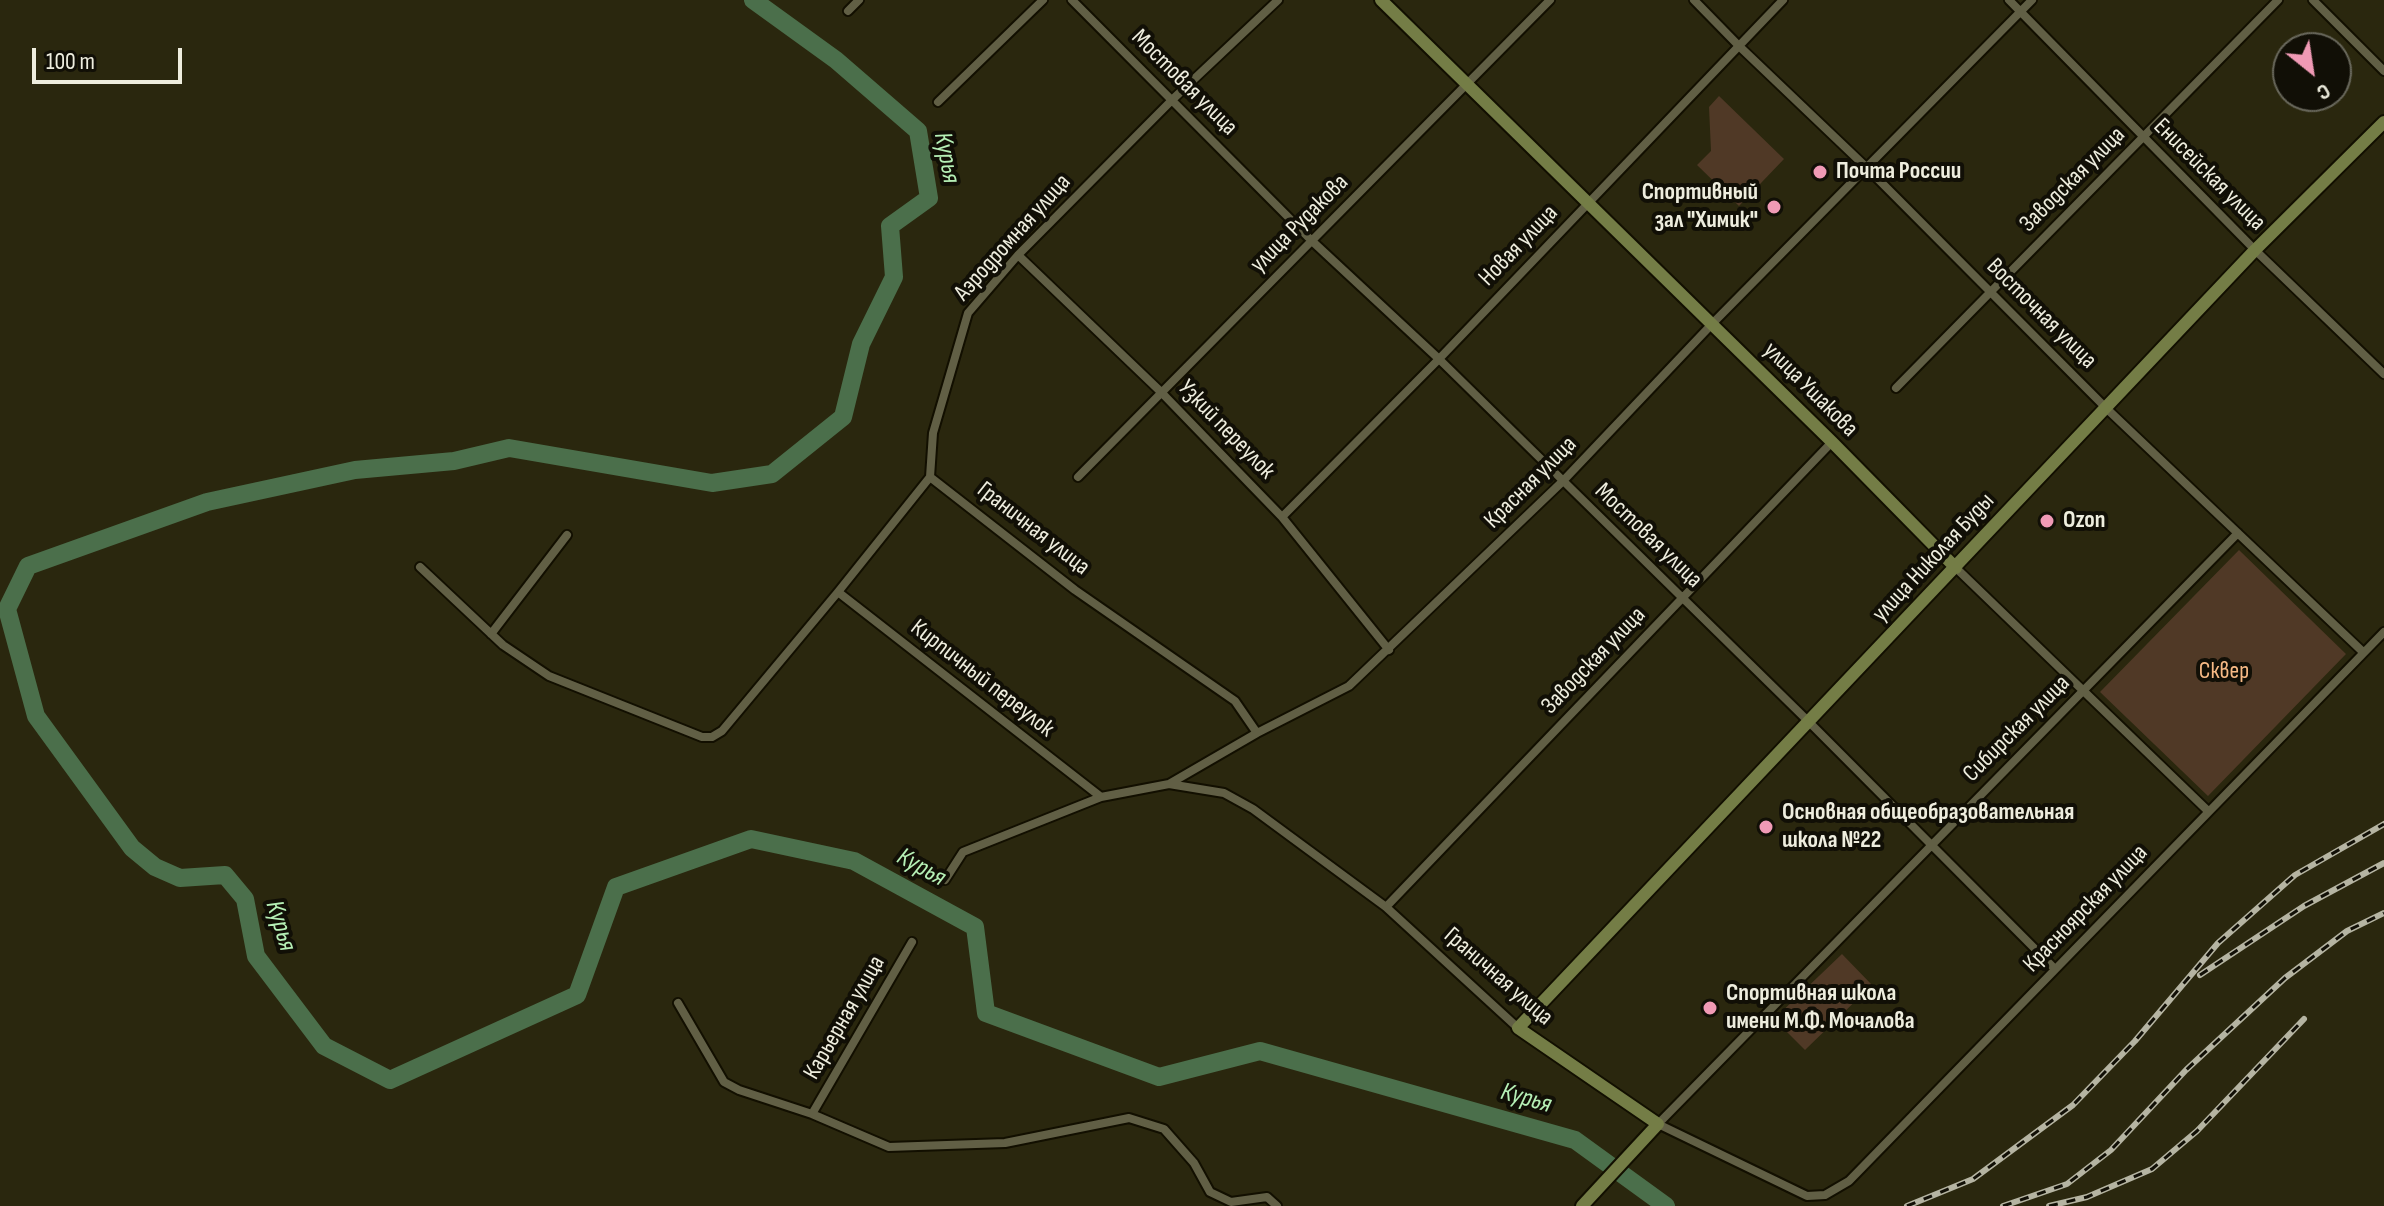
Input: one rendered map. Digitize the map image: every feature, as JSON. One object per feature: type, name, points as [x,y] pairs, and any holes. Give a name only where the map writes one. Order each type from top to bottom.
[{"type":"street","points":[[848,11],[859,0]]},
{"type":"street","points":[[938,102],[1043,0]]},
{"type":"street","name":"Мостовая улица","points":[[1072,0],[1312,241],[1439,359],[1809,722],[2055,969]]},
{"type":"street","name":"Аэродромная улица","points":[[930,477],[933,433],[968,313],[1018,255],[1173,99],[1278,0]]},
{"type":"street","name":"улица Ушакова","points":[[1381,0],[1832,442],[1956,568],[2208,811]]},
{"type":"street","name":"улица Рудакова","points":[[1078,477],[1550,0]]},
{"type":"street","name":"Восточная улица","points":[[1694,0],[2106,408],[2363,652]]},
{"type":"street","name":"Новая улица","points":[[1282,517],[1439,359],[1783,0]]},
{"type":"street","name":"Енисейская улица","points":[[2009,0],[2255,250],[2384,374]]},
{"type":"street","name":"Красная улица","points":[[945,880],[963,852],[1101,797],[1169,784],[1257,733],[1335,696],[1349,686],[1563,481],[1712,324],[2032,0]]},
{"type":"street","name":"Заводская улица","points":[[1896,388],[2278,0]]},
{"type":"street","points":[[2313,0],[2384,71]]},
{"type":"street","name":"улица Николая Буды","points":[[1518,1028],[2255,250],[2384,122]]},
{"type":"street","name":"Узкий переулок","points":[[1018,255],[1161,392],[1282,517],[1389,650]]},
{"type":"street","name":"Заводская улица","points":[[1386,907],[1832,442]]},
{"type":"street","points":[[420,567],[529,665],[693,735],[712,737],[722,731],[930,477]]},
{"type":"street","name":"Граничная улица","points":[[930,477],[1075,590],[1235,701],[1257,733]]},
{"type":"street","name":"Сибирская улица","points":[[1658,1124],[2238,533]]},
{"type":"street","points":[[491,634],[567,535]]},
{"type":"street","name":"Кирпичный переулок","points":[[838,592],[1101,797]]},
{"type":"street","name":"Красноярская улица","points":[[1807,1196],[1825,1195],[1849,1181],[2384,632]]},
{"type":"street","name":"Граничная улица","points":[[1169,784],[1224,793],[1239,800],[1386,907],[1518,1028],[1658,1124],[1807,1196]]},
{"type":"street","name":"Карьерная улица","points":[[812,1114],[912,942]]},
{"type":"street","points":[[678,1003],[724,1082],[812,1114],[889,1147],[1005,1143],[1129,1118],[1164,1129],[1194,1163],[1210,1192],[1231,1202],[1267,1197],[1277,1206]]},
{"type":"street","points":[[1582,1206],[1658,1124]]},
{"type":"green space","points":[[1719,96],[1784,159],[1739,206],[1697,165],[1711,151],[1709,107]]},
{"type":"green space","name":"Сквер","points":[[2239,550],[2346,654],[2208,796],[2100,692]]},
{"type":"green space","points":[[1842,954],[1872,985],[1805,1050],[1774,1019]]},
{"type":"waterway","name":"Курья","points":[[753,0],[836,60],[918,131],[929,198],[890,226],[894,277],[861,344],[843,417],[772,474],[712,483],[509,448],[454,461],[355,470],[207,502],[28,566],[7,609],[36,716],[132,848],[155,867],[180,878],[225,875],[245,899],[256,956],[324,1046],[390,1080],[577,995],[616,887],[751,839],[854,861],[975,927],[986,1013],[1159,1077],[1260,1051],[1575,1140],[1666,1206]]},
{"type":"railway","points":[[1907,1206],[1973,1179],[2073,1105],[2135,1041],[2218,943],[2295,875],[2384,824]]},
{"type":"railway","points":[[2200,975],[2304,906],[2384,863]]},
{"type":"railway","points":[[2003,1206],[2067,1184],[2111,1150],[2186,1070],[2285,978],[2347,931],[2384,913]]},
{"type":"railway","points":[[2049,1206],[2087,1197],[2152,1169],[2197,1131],[2304,1019]]},
{"type":"place","name":"Почта России","points":[[1820,172]]},
{"type":"place","name":"Спортивный зал \"Химик\"","points":[[1774,207]]},
{"type":"place","name":"Ozon","points":[[2047,521]]},
{"type":"place","name":"Основная общеобразовательная школа №22","points":[[1766,827]]},
{"type":"place","name":"Спортивная школа имени М.Ф. Мочалова","points":[[1710,1008]]}]
